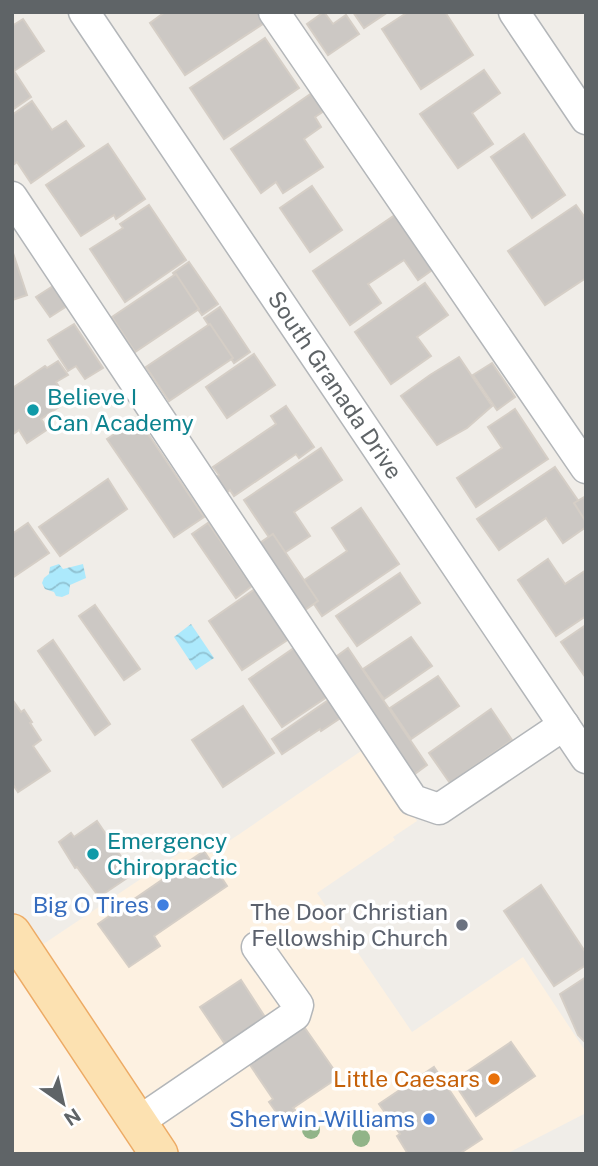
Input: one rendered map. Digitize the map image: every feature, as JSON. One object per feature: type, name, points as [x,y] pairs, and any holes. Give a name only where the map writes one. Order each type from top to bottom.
[{"type":"main road","points":[[12,933],[159,1154]]},
{"type":"street","name":"South Granada Drive","points":[[84,12],[586,758]]},
{"type":"street","points":[[274,12],[586,468]]},
{"type":"street","points":[[514,12],[586,119]]},
{"type":"street","points":[[12,197],[413,800],[439,809],[564,725]]},
{"type":"street","points":[[138,1122],[295,1015],[298,1004],[257,947]]},
{"type":"shaded area","points":[[367,747],[417,821],[393,837],[395,840],[317,893],[412,1032],[523,957],[586,1052],[586,1113],[506,1154],[12,1154],[12,965],[199,840],[210,854]]},
{"type":"water","points":[[59,564],[63,569],[83,564],[86,578],[70,585],[69,594],[62,597],[45,589],[42,583],[49,574],[50,567]]},
{"type":"water","points":[[191,624],[214,658],[196,670],[174,637]]},
{"type":"building","points":[[165,12],[259,12],[266,22],[185,75],[150,23]]},
{"type":"building","points":[[324,12],[333,24],[346,15],[359,34],[328,55],[307,24]]},
{"type":"building","points":[[353,12],[388,12],[364,28]]},
{"type":"building","points":[[408,12],[445,12],[473,55],[421,89],[382,29]]},
{"type":"building","points":[[23,19],[44,51],[14,71],[31,97],[12,110],[12,26]]},
{"type":"building","points":[[265,38],[299,88],[224,139],[190,88]]},
{"type":"building","points":[[484,70],[500,93],[472,113],[493,144],[458,168],[420,114]]},
{"type":"building","points":[[312,93],[324,111],[315,117],[321,127],[304,139],[323,167],[283,193],[276,182],[261,193],[231,149]]},
{"type":"building","points":[[32,101],[52,130],[66,121],[84,146],[31,183],[17,162],[12,166],[12,115]]},
{"type":"building","points":[[524,134],[565,195],[532,218],[491,157]]},
{"type":"building","points":[[108,144],[145,199],[116,219],[114,215],[81,236],[46,185]]},
{"type":"building","points":[[312,186],[342,230],[310,252],[280,208]]},
{"type":"building","points":[[149,205],[186,260],[125,302],[90,249],[123,228],[120,224]]},
{"type":"building","points":[[576,205],[586,219],[586,278],[545,305],[508,251]]},
{"type":"building","points":[[398,213],[435,268],[418,280],[404,260],[368,284],[381,303],[350,325],[313,271]]},
{"type":"building","points":[[12,250],[27,295],[12,300]]},
{"type":"building","points":[[189,262],[218,304],[202,315],[173,273]]},
{"type":"building","points":[[176,274],[199,309],[135,352],[112,317]]},
{"type":"building","points":[[425,283],[448,315],[417,337],[431,356],[391,384],[355,332]]},
{"type":"building","points":[[53,286],[67,306],[50,317],[36,297]]},
{"type":"building","points":[[220,307],[250,352],[234,363],[204,318]]},
{"type":"building","points":[[74,324],[103,368],[85,379],[76,366],[68,371],[48,340]]},
{"type":"building","points":[[210,324],[233,358],[169,401],[146,367]]},
{"type":"building","points":[[254,354],[275,385],[227,418],[206,387]]},
{"type":"building","points":[[459,357],[492,406],[467,428],[437,445],[401,396]]},
{"type":"building","name":"Believe I Can Academy","points":[[58,361],[68,375],[56,382],[68,401],[41,419],[48,429],[27,443],[19,430],[12,435],[12,385],[14,387],[45,366],[47,368]]},
{"type":"building","points":[[492,363],[515,397],[497,410],[473,375]]},
{"type":"building","points":[[286,406],[314,447],[299,458],[296,454],[234,496],[230,490],[225,494],[214,479],[219,475],[213,467],[276,424],[271,416]]},
{"type":"building","points":[[515,409],[548,459],[476,507],[457,478],[502,448],[488,427]]},
{"type":"building","points":[[138,419],[204,517],[174,537],[107,439]]},
{"type":"building","points":[[321,448],[342,480],[294,512],[310,536],[281,555],[244,500]]},
{"type":"building","points":[[555,467],[586,512],[586,527],[563,543],[546,518],[499,550],[477,519]]},
{"type":"building","points":[[108,479],[127,509],[60,556],[39,527]]},
{"type":"building","points":[[586,496],[586,522],[574,503]]},
{"type":"building","points":[[361,508],[399,564],[322,616],[300,583],[347,551],[332,528]]},
{"type":"building","points":[[28,523],[49,553],[12,578],[12,534]]},
{"type":"building","points":[[208,523],[252,586],[236,598],[192,534]]},
{"type":"building","points":[[273,534],[318,601],[302,612],[257,545]]},
{"type":"building","points":[[548,559],[565,584],[586,570],[586,616],[556,636],[518,580]]},
{"type":"building","points":[[400,573],[420,603],[357,646],[336,616]]},
{"type":"building","points":[[255,589],[289,639],[242,670],[209,621]]},
{"type":"building","points":[[95,605],[140,669],[124,680],[79,616]]},
{"type":"building","points":[[586,625],[586,678],[561,642]]},
{"type":"building","points":[[411,637],[432,666],[384,699],[363,669]]},
{"type":"building","points":[[53,640],[110,724],[95,735],[38,651]]},
{"type":"building","points":[[294,648],[327,697],[282,727],[249,679]]},
{"type":"building","points":[[348,648],[427,765],[412,776],[333,659]]},
{"type":"building","points":[[438,676],[459,706],[411,739],[390,708]]},
{"type":"building","points":[[12,699],[32,722],[30,723],[41,740],[33,746],[50,771],[18,792],[12,783]]},
{"type":"building","points":[[330,699],[342,717],[282,754],[272,739]]},
{"type":"building","points":[[243,706],[274,753],[223,787],[192,740]]},
{"type":"building","points":[[491,709],[512,740],[450,783],[429,753]]},
{"type":"building","name":"Emergency Chiropractic","points":[[97,821],[133,874],[99,897],[77,867],[75,868],[59,842],[71,833],[74,837]]},
{"type":"building","name":"Big O Tires","points":[[204,851],[227,886],[154,936],[160,946],[129,967],[98,924]]},
{"type":"building","points":[[541,885],[586,953],[586,965],[554,986],[504,911]]},
{"type":"building","points":[[586,977],[586,1043],[578,1035],[560,994]]},
{"type":"building","points":[[241,980],[265,1017],[225,1044],[200,1007]]},
{"type":"building","points":[[300,1021],[339,1077],[281,1119],[269,1102],[273,1099],[246,1059]]},
{"type":"building","name":"Little Caesars","points":[[511,1042],[535,1076],[476,1116],[453,1081]]},
{"type":"building","name":"Sherwin-Williams","points":[[434,1067],[482,1139],[459,1154],[408,1154],[397,1136],[400,1134],[379,1104]]},
{"type":"place","name":"Believe I Can Academy","points":[[33,410]]},
{"type":"place","name":"Emergency Chiropractic","points":[[93,854]]},
{"type":"place","name":"Big O Tires","points":[[163,905]]},
{"type":"place","name":"The Door Christian Fellowship Church","points":[[462,925]]},
{"type":"place","name":"Little Caesars","points":[[494,1079]]},
{"type":"place","name":"Sherwin-Williams","points":[[429,1119]]}]
